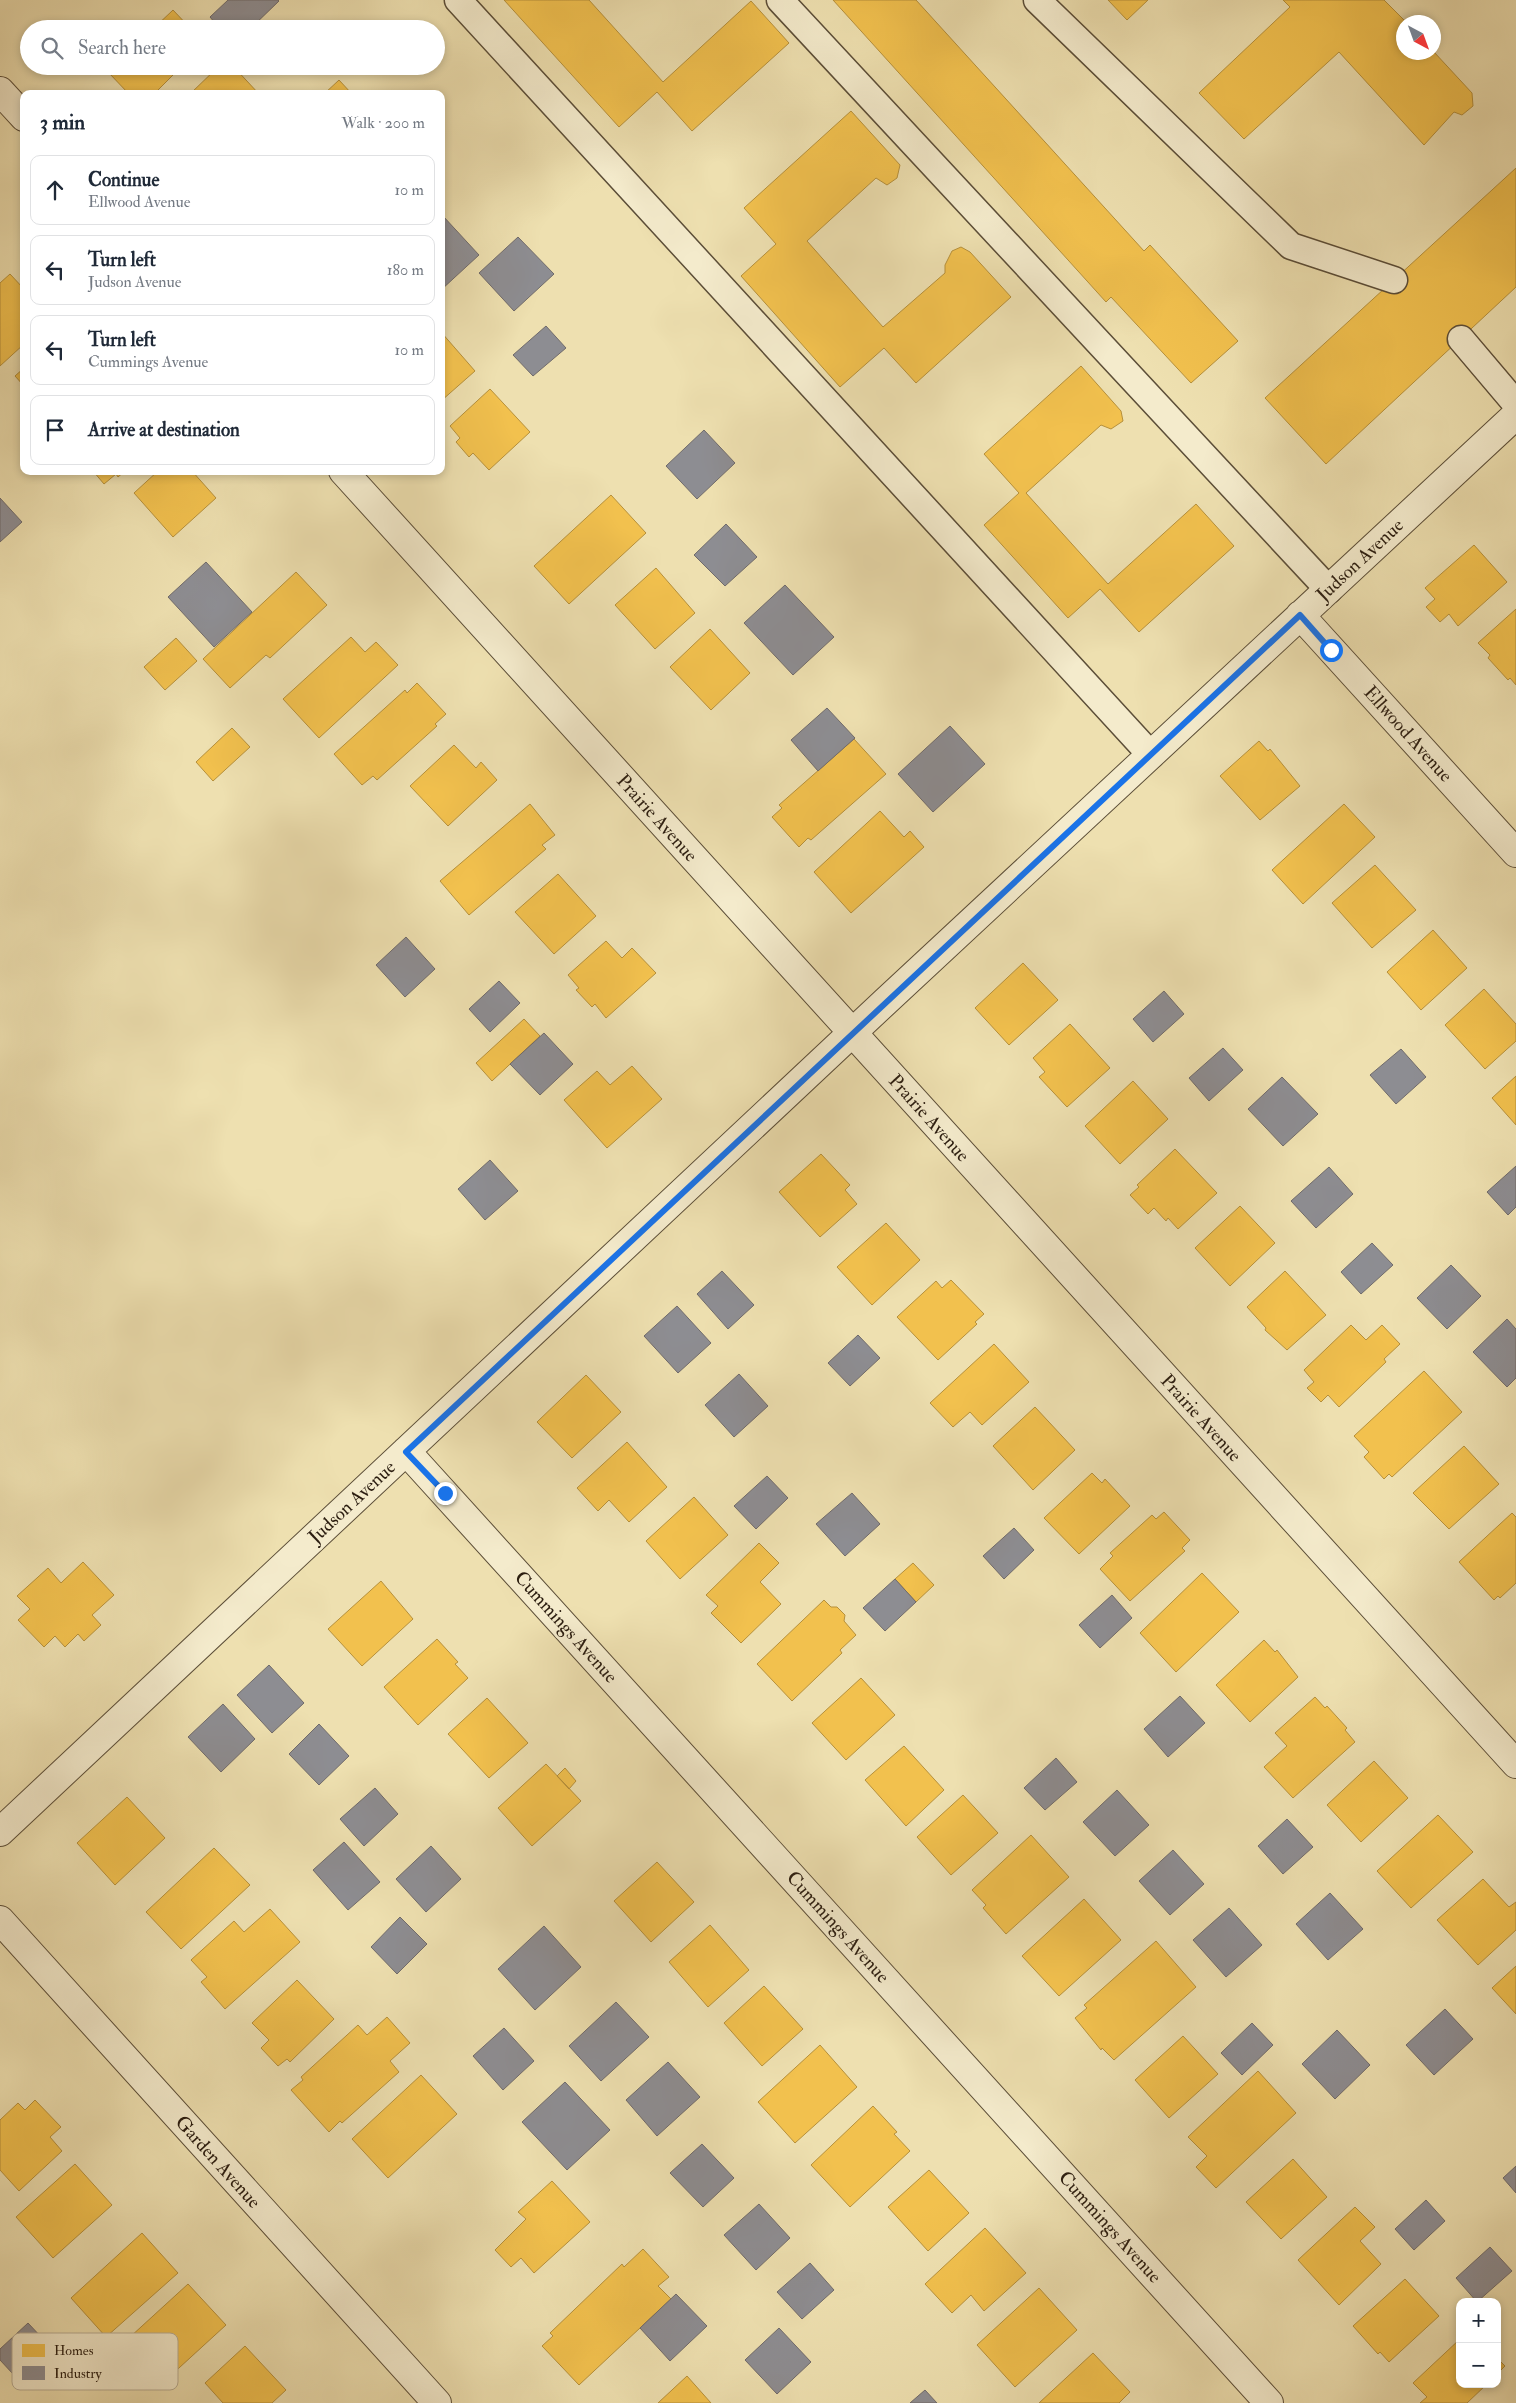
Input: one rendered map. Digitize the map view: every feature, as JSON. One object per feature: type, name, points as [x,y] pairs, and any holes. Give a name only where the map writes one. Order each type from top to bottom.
[{"type":"street","points":[[0,91],[20,113]]},
{"type":"street","name":"Judson Avenue","points":[[0,1832],[1151,754],[1516,415]]},
{"type":"street","name":"Prairie Avenue","points":[[347,475],[1516,1764]]},
{"type":"street","name":"Ellwood Avenue","points":[[1300,615],[1516,853]]},
{"type":"street","name":"Cummings Avenue","points":[[406,1452],[1269,2403]]},
{"type":"street","name":"Garden Avenue","points":[[0,1920],[436,2403]]},
{"type":"lane","points":[[458,0],[1151,754]]},
{"type":"lane","points":[[780,0],[1328,590]]},
{"type":"lane","points":[[1037,0],[1291,246],[1394,280]]},
{"type":"lane","points":[[1461,338],[1516,404]]},
{"type":"building: Homes","points":[[504,0],[589,0],[663,82],[751,1],[789,43],[692,131],[657,92],[619,127]]},
{"type":"building: Homes","points":[[833,0],[916,0],[1144,251],[1150,245],[1238,341],[1191,383],[1111,297],[1106,302]]},
{"type":"building: Homes","points":[[1108,0],[1148,0],[1127,20]]},
{"type":"building: Homes","points":[[1283,0],[1384,0],[1399,15],[1396,15],[1396,60],[1441,60],[1472,93],[1473,106],[1462,115],[1454,112],[1424,145],[1339,52],[1244,139],[1199,93],[1290,7]]},
{"type":"building: Homes","points":[[173,10],[182,20],[162,20]]},
{"type":"building: Homes","points":[[111,75],[173,75],[158,90],[125,90]]},
{"type":"building: Homes","points":[[210,75],[241,75],[255,90],[194,90]]},
{"type":"building: Homes","points":[[339,80],[348,90],[328,90]]},
{"type":"building: Homes","points":[[851,111],[900,165],[897,178],[887,185],[876,178],[807,241],[883,327],[945,273],[945,265],[952,251],[961,247],[970,252],[1011,297],[916,383],[884,348],[840,387],[741,276],[776,244],[744,208]]},
{"type":"building: Homes","points":[[1516,168],[1516,287],[1326,464],[1265,398]]},
{"type":"building: Homes","points":[[10,274],[20,285],[20,348],[0,366],[0,283]]},
{"type":"building: Homes","points":[[445,337],[475,371],[445,397]]},
{"type":"building: Homes","points":[[1081,366],[1121,411],[1123,421],[1111,429],[1101,425],[1026,493],[1108,584],[1196,504],[1234,546],[1139,632],[1100,589],[1068,618],[984,525],[1019,493],[984,454]]},
{"type":"building: Homes","points":[[20,372],[20,382],[15,376]]},
{"type":"building: Homes","points":[[490,389],[530,432],[489,470],[473,453],[469,457],[456,442],[460,438],[450,426]]},
{"type":"building: Homes","points":[[96,475],[115,475],[104,484]]},
{"type":"building: Homes","points":[[154,475],[196,475],[216,498],[173,537],[134,493]]},
{"type":"building: Homes","points":[[611,495],[646,533],[569,604],[534,566]]},
{"type":"building: Homes","points":[[1474,545],[1507,582],[1458,626],[1449,614],[1440,622],[1426,607],[1435,599],[1425,588]]},
{"type":"building: Homes","points":[[656,568],[695,613],[655,649],[615,605]]},
{"type":"building: Homes","points":[[296,572],[327,605],[270,658],[266,655],[230,688],[203,659]]},
{"type":"building: Homes","points":[[1516,609],[1516,685],[1510,678],[1508,680],[1488,658],[1490,655],[1478,643]]},
{"type":"building: Homes","points":[[710,629],[750,673],[711,710],[670,667]]},
{"type":"building: Homes","points":[[351,637],[365,652],[376,642],[398,665],[319,738],[283,699]]},
{"type":"building: Homes","points":[[176,638],[197,661],[165,690],[144,667]]},
{"type":"building: Homes","points":[[417,683],[446,714],[435,724],[437,726],[377,780],[373,776],[362,785],[334,754],[405,690],[407,693]]},
{"type":"building: Homes","points":[[232,728],[250,747],[213,781],[196,762]]},
{"type":"building: Homes","points":[[854,739],[886,774],[811,840],[808,838],[799,847],[772,817],[782,808],[779,805]]},
{"type":"building: Homes","points":[[1259,741],[1268,751],[1270,749],[1300,786],[1260,820],[1220,776]]},
{"type":"building: Homes","points":[[454,745],[476,768],[481,762],[497,780],[448,826],[410,786]]},
{"type":"building: Homes","points":[[530,804],[555,835],[542,845],[546,849],[469,915],[440,881]]},
{"type":"building: Homes","points":[[1344,804],[1375,837],[1303,904],[1272,870]]},
{"type":"building: Homes","points":[[880,811],[904,837],[910,831],[924,847],[851,913],[814,872]]},
{"type":"building: Homes","points":[[1375,865],[1416,910],[1372,948],[1332,903]]},
{"type":"building: Homes","points":[[558,874],[596,916],[554,954],[515,912]]},
{"type":"building: Homes","points":[[1433,930],[1467,968],[1421,1010],[1387,972]]},
{"type":"building: Homes","points":[[606,941],[622,958],[632,948],[656,973],[606,1018],[595,1004],[592,1007],[576,990],[579,988],[568,975]]},
{"type":"building: Homes","points":[[1023,963],[1058,1000],[1009,1045],[975,1008]]},
{"type":"building: Homes","points":[[1484,989],[1516,1024],[1516,1041],[1485,1069],[1445,1025]]},
{"type":"building: Homes","points":[[524,1019],[540,1036],[492,1081],[476,1063]]},
{"type":"building: Homes","points":[[1070,1024],[1110,1068],[1067,1107],[1039,1077],[1045,1072],[1033,1058]]},
{"type":"building: Homes","points":[[632,1066],[662,1099],[607,1148],[564,1100],[597,1071],[610,1085]]},
{"type":"building: Homes","points":[[1516,1076],[1516,1125],[1492,1098]]},
{"type":"building: Homes","points":[[1133,1081],[1168,1119],[1120,1164],[1085,1126]]},
{"type":"building: Homes","points":[[1175,1149],[1217,1193],[1178,1229],[1168,1218],[1166,1221],[1154,1208],[1148,1214],[1130,1195],[1139,1187],[1137,1185]]},
{"type":"building: Homes","points":[[821,1154],[850,1185],[845,1190],[857,1204],[820,1237],[779,1192]]},
{"type":"building: Homes","points":[[1240,1206],[1275,1243],[1230,1286],[1195,1248]]},
{"type":"building: Homes","points":[[886,1223],[920,1260],[872,1305],[837,1267]]},
{"type":"building: Homes","points":[[1285,1271],[1326,1315],[1287,1350],[1265,1330],[1266,1328],[1247,1307]]},
{"type":"building: Homes","points":[[951,1280],[984,1314],[975,1322],[977,1324],[938,1360],[897,1317],[936,1281],[942,1288]]},
{"type":"building: Homes","points":[[1351,1325],[1366,1340],[1382,1325],[1400,1344],[1384,1359],[1386,1362],[1339,1407],[1328,1395],[1321,1402],[1307,1388],[1314,1382],[1304,1370]]},
{"type":"building: Homes","points":[[994,1344],[1029,1382],[982,1425],[970,1412],[953,1427],[930,1403]]},
{"type":"building: Homes","points":[[1424,1371],[1462,1412],[1392,1477],[1389,1474],[1384,1479],[1364,1457],[1369,1452],[1354,1436]]},
{"type":"building: Homes","points":[[586,1375],[621,1412],[572,1458],[537,1422]]},
{"type":"building: Homes","points":[[1035,1407],[1075,1450],[1033,1490],[993,1446]]},
{"type":"building: Homes","points":[[627,1442],[667,1487],[629,1522],[609,1500],[598,1511],[577,1488]]},
{"type":"building: Homes","points":[[1464,1446],[1499,1484],[1449,1529],[1413,1493]]},
{"type":"building: Homes","points":[[1092,1473],[1102,1483],[1105,1479],[1130,1506],[1079,1554],[1044,1518]]},
{"type":"building: Homes","points":[[694,1497],[728,1535],[680,1579],[646,1541]]},
{"type":"building: Homes","points":[[1164,1512],[1190,1540],[1182,1548],[1185,1551],[1130,1601],[1100,1569],[1113,1556],[1110,1553],[1152,1515],[1156,1519]]},
{"type":"building: Homes","points":[[1512,1513],[1516,1517],[1516,1583],[1500,1598],[1498,1596],[1494,1600],[1459,1562]]},
{"type":"building: Homes","points":[[759,1543],[779,1563],[760,1582],[781,1604],[741,1643],[711,1613],[718,1606],[706,1595]]},
{"type":"building: Homes","points":[[83,1562],[114,1595],[92,1615],[101,1625],[84,1641],[78,1634],[65,1647],[55,1636],[44,1647],[18,1620],[30,1609],[17,1596],[48,1568],[61,1583]]},
{"type":"building: Homes","points":[[913,1563],[934,1585],[916,1602],[895,1579]]},
{"type":"building: Homes","points":[[1202,1573],[1239,1612],[1176,1672],[1140,1633]]},
{"type":"building: Homes","points":[[381,1581],[413,1619],[362,1666],[328,1629]]},
{"type":"building: Homes","points":[[824,1600],[831,1607],[837,1607],[845,1615],[844,1621],[856,1635],[840,1650],[842,1653],[792,1701],[757,1664]]},
{"type":"building: Homes","points":[[437,1639],[458,1662],[455,1664],[468,1678],[418,1725],[384,1687]]},
{"type":"building: Homes","points":[[1264,1640],[1275,1652],[1277,1650],[1298,1677],[1250,1722],[1216,1685]]},
{"type":"building: Homes","points":[[861,1678],[895,1715],[846,1760],[812,1723]]},
{"type":"building: Homes","points":[[1315,1697],[1325,1708],[1327,1706],[1347,1728],[1345,1730],[1355,1742],[1293,1798],[1264,1767],[1287,1746],[1275,1733]]},
{"type":"building: Homes","points":[[487,1698],[528,1743],[489,1778],[448,1734]]},
{"type":"building: Homes","points":[[904,1746],[944,1790],[906,1826],[865,1780]]},
{"type":"building: Homes","points":[[1374,1761],[1408,1798],[1361,1842],[1327,1805]]},
{"type":"building: Homes","points":[[546,1764],[581,1801],[532,1846],[498,1808]]},
{"type":"building: Homes","points":[[565,1768],[576,1781],[569,1789],[557,1776]]},
{"type":"building: Homes","points":[[963,1795],[998,1833],[951,1875],[917,1837]]},
{"type":"building: Homes","points":[[127,1797],[165,1838],[115,1885],[77,1843]]},
{"type":"building: Homes","points":[[1438,1815],[1473,1852],[1411,1908],[1377,1871]]},
{"type":"building: Homes","points":[[1031,1835],[1069,1877],[1006,1934],[983,1908],[986,1905],[972,1890]]},
{"type":"building: Homes","points":[[214,1848],[250,1885],[181,1949],[146,1912]]},
{"type":"building: Homes","points":[[657,1862],[694,1902],[651,1942],[614,1901]]},
{"type":"building: Homes","points":[[1483,1879],[1509,1907],[1516,1902],[1516,1930],[1478,1965],[1437,1920]]},
{"type":"building: Homes","points":[[1084,1899],[1121,1940],[1059,1996],[1022,1956]]},
{"type":"building: Homes","points":[[270,1909],[300,1942],[225,2009],[201,1982],[207,1977],[191,1960],[234,1921],[244,1932]]},
{"type":"building: Homes","points":[[710,1925],[749,1970],[708,2007],[669,1962]]},
{"type":"building: Homes","points":[[1156,1941],[1196,1987],[1114,2060],[1102,2048],[1101,2050],[1075,2018],[1087,2008],[1084,2005]]},
{"type":"building: Homes","points":[[1516,1966],[1516,2014],[1492,1988]]},
{"type":"building: Homes","points":[[297,1980],[334,2019],[290,2062],[287,2059],[278,2066],[261,2048],[269,2040],[252,2023]]},
{"type":"building: Homes","points":[[764,1986],[803,2029],[762,2066],[724,2023]]},
{"type":"building: Homes","points":[[387,2017],[410,2043],[390,2061],[399,2072],[342,2123],[340,2121],[329,2132],[291,2090],[303,2080],[301,2077],[358,2025],[367,2035]]},
{"type":"building: Homes","points":[[1183,2036],[1218,2074],[1169,2118],[1135,2080]]},
{"type":"building: Homes","points":[[820,2045],[857,2087],[795,2143],[758,2102]]},
{"type":"building: Homes","points":[[1258,2071],[1296,2113],[1216,2188],[1196,2167],[1207,2156],[1188,2137]]},
{"type":"building: Homes","points":[[421,2075],[457,2114],[388,2178],[352,2139]]},
{"type":"building: Homes","points":[[35,2100],[61,2127],[50,2137],[62,2151],[19,2191],[0,2170],[0,2120],[18,2103],[25,2110]]},
{"type":"building: Homes","points":[[873,2106],[897,2132],[894,2134],[910,2151],[850,2207],[811,2165]]},
{"type":"building: Homes","points":[[1293,2159],[1327,2197],[1281,2239],[1246,2202]]},
{"type":"building: Homes","points":[[75,2164],[112,2205],[53,2258],[16,2217]]},
{"type":"building: Homes","points":[[929,2170],[969,2213],[928,2251],[888,2207]]},
{"type":"building: Homes","points":[[552,2181],[590,2222],[534,2273],[521,2258],[511,2267],[495,2250],[526,2219],[518,2212]]},
{"type":"building: Homes","points":[[1355,2207],[1375,2227],[1360,2241],[1381,2264],[1339,2305],[1298,2260]]},
{"type":"building: Homes","points":[[985,2228],[1026,2273],[984,2311],[971,2295],[952,2313],[925,2284]]},
{"type":"building: Homes","points":[[142,2233],[178,2273],[110,2333],[102,2333],[71,2298]]},
{"type":"building: Homes","points":[[643,2249],[669,2277],[658,2286],[671,2299],[579,2385],[542,2346],[553,2336],[550,2333],[622,2264],[624,2267]]},
{"type":"building: Homes","points":[[1405,2279],[1439,2316],[1389,2362],[1380,2352],[1378,2354],[1353,2326]]},
{"type":"building: Homes","points":[[188,2284],[226,2325],[178,2369],[178,2333],[134,2333]]},
{"type":"building: Homes","points":[[1039,2288],[1077,2330],[1015,2387],[977,2345]]},
{"type":"building: Homes","points":[[1456,2343],[1456,2388],[1483,2388],[1467,2403],[1420,2403],[1427,2397],[1413,2383]]},
{"type":"building: Homes","points":[[245,2346],[286,2390],[272,2403],[223,2403],[205,2383]]},
{"type":"building: Homes","points":[[1093,2353],[1130,2392],[1119,2403],[1039,2403]]},
{"type":"building: Homes","points":[[1501,2362],[1505,2366],[1501,2370]]},
{"type":"building: Homes","points":[[687,2376],[711,2403],[658,2403]]},
{"type":"building: Industry","points":[[228,0],[279,1],[259,20],[212,20],[210,17]]},
{"type":"building: Industry","points":[[445,218],[479,255],[445,286]]},
{"type":"building: Industry","points":[[518,237],[554,274],[514,311],[479,273]]},
{"type":"building: Industry","points":[[546,326],[566,348],[533,376],[513,355]]},
{"type":"building: Industry","points":[[704,430],[735,463],[697,499],[666,466]]},
{"type":"building: Industry","points":[[0,498],[22,522],[0,542]]},
{"type":"building: Industry","points":[[726,524],[757,557],[725,586],[694,555]]},
{"type":"building: Industry","points":[[206,562],[252,612],[214,647],[168,597]]},
{"type":"building: Industry","points":[[785,585],[834,637],[793,675],[744,623]]},
{"type":"building: Industry","points":[[827,708],[855,738],[818,771],[791,740]]},
{"type":"building: Industry","points":[[950,726],[985,764],[933,812],[898,774]]},
{"type":"building: Industry","points":[[406,937],[435,969],[405,997],[376,965]]},
{"type":"building: Industry","points":[[499,981],[520,1003],[490,1032],[469,1009]]},
{"type":"building: Industry","points":[[1164,991],[1184,1014],[1153,1042],[1133,1019]]},
{"type":"building: Industry","points":[[544,1033],[573,1064],[540,1095],[510,1064]]},
{"type":"building: Industry","points":[[1223,1048],[1243,1070],[1209,1101],[1189,1078]]},
{"type":"building: Industry","points":[[1401,1049],[1426,1077],[1396,1104],[1370,1075]]},
{"type":"building: Industry","points":[[1282,1077],[1318,1114],[1283,1146],[1248,1109]]},
{"type":"building: Industry","points":[[490,1160],[518,1191],[485,1220],[458,1189]]},
{"type":"building: Industry","points":[[1516,1166],[1516,1207],[1508,1215],[1487,1192]]},
{"type":"building: Industry","points":[[1329,1167],[1353,1194],[1316,1228],[1291,1201]]},
{"type":"building: Industry","points":[[1372,1243],[1393,1265],[1361,1294],[1341,1272]]},
{"type":"building: Industry","points":[[1451,1265],[1481,1296],[1447,1329],[1417,1298]]},
{"type":"building: Industry","points":[[722,1271],[754,1305],[728,1329],[697,1294]]},
{"type":"building: Industry","points":[[677,1306],[711,1343],[678,1373],[644,1336]]},
{"type":"building: Industry","points":[[1507,1319],[1516,1329],[1516,1378],[1507,1387],[1473,1352]]},
{"type":"building: Industry","points":[[858,1335],[880,1358],[850,1386],[828,1363]]},
{"type":"building: Industry","points":[[739,1374],[768,1406],[734,1437],[705,1405]]},
{"type":"building: Industry","points":[[767,1476],[788,1498],[756,1529],[734,1506]]},
{"type":"building: Industry","points":[[852,1493],[880,1524],[845,1556],[816,1524]]},
{"type":"building: Industry","points":[[1014,1528],[1034,1550],[1004,1579],[983,1556]]},
{"type":"building: Industry","points":[[895,1579],[916,1602],[885,1631],[863,1608]]},
{"type":"building: Industry","points":[[1112,1595],[1132,1618],[1100,1648],[1079,1625]]},
{"type":"building: Industry","points":[[269,1665],[304,1703],[272,1733],[237,1695]]},
{"type":"building: Industry","points":[[1180,1696],[1205,1723],[1168,1757],[1144,1729]]},
{"type":"building: Industry","points":[[223,1704],[255,1739],[221,1772],[188,1737]]},
{"type":"building: Industry","points":[[319,1724],[349,1756],[319,1785],[289,1754]]},
{"type":"building: Industry","points":[[1056,1758],[1077,1782],[1045,1810],[1024,1788]]},
{"type":"building: Industry","points":[[375,1788],[398,1814],[364,1846],[340,1819]]},
{"type":"building: Industry","points":[[1117,1790],[1149,1825],[1115,1856],[1083,1822]]},
{"type":"building: Industry","points":[[1287,1819],[1313,1847],[1283,1874],[1258,1846]]},
{"type":"building: Industry","points":[[344,1842],[380,1882],[348,1910],[313,1870]]},
{"type":"building: Industry","points":[[431,1846],[461,1879],[426,1912],[396,1879]]},
{"type":"building: Industry","points":[[1173,1850],[1204,1884],[1170,1915],[1139,1881]]},
{"type":"building: Industry","points":[[1330,1893],[1363,1929],[1328,1960],[1296,1924]]},
{"type":"building: Industry","points":[[1229,1908],[1262,1945],[1226,1977],[1193,1940]]},
{"type":"building: Industry","points":[[400,1917],[427,1944],[397,1974],[371,1947]]},
{"type":"building: Industry","points":[[544,1926],[581,1967],[535,2010],[498,1969]]},
{"type":"building: Industry","points":[[616,2002],[649,2037],[601,2081],[569,2046]]},
{"type":"building: Industry","points":[[1445,2009],[1473,2039],[1434,2075],[1406,2045]]},
{"type":"building: Industry","points":[[1252,2023],[1273,2045],[1242,2075],[1221,2053]]},
{"type":"building: Industry","points":[[504,2028],[534,2061],[503,2090],[473,2056]]},
{"type":"building: Industry","points":[[1337,2030],[1370,2065],[1335,2099],[1302,2064]]},
{"type":"building: Industry","points":[[668,2062],[700,2097],[657,2136],[626,2100]]},
{"type":"building: Industry","points":[[565,2082],[610,2130],[567,2170],[522,2122]]},
{"type":"building: Industry","points":[[702,2144],[734,2178],[703,2207],[670,2173]]},
{"type":"building: Industry","points":[[1516,2166],[1516,2193],[1503,2178]]},
{"type":"building: Industry","points":[[1426,2200],[1445,2221],[1414,2250],[1395,2229]]},
{"type":"building: Industry","points":[[759,2204],[790,2238],[756,2270],[724,2235]]},
{"type":"building: Industry","points":[[1490,2247],[1512,2271],[1482,2298],[1474,2298],[1456,2278]]},
{"type":"building: Industry","points":[[810,2263],[834,2290],[802,2319],[777,2292]]},
{"type":"building: Industry","points":[[676,2294],[707,2326],[670,2361],[640,2328]]},
{"type":"building: Industry","points":[[28,2323],[37,2333],[17,2333]]},
{"type":"building: Industry","points":[[779,2328],[811,2362],[777,2394],[745,2360]]},
{"type":"building: Industry","points":[[12,2338],[12,2373],[0,2360],[0,2349]]},
{"type":"building: Industry","points":[[925,2390],[937,2403],[910,2403]]},
{"type":"route","points":[[445,1493],[406,1452],[1300,615],[1331,650]]}]
